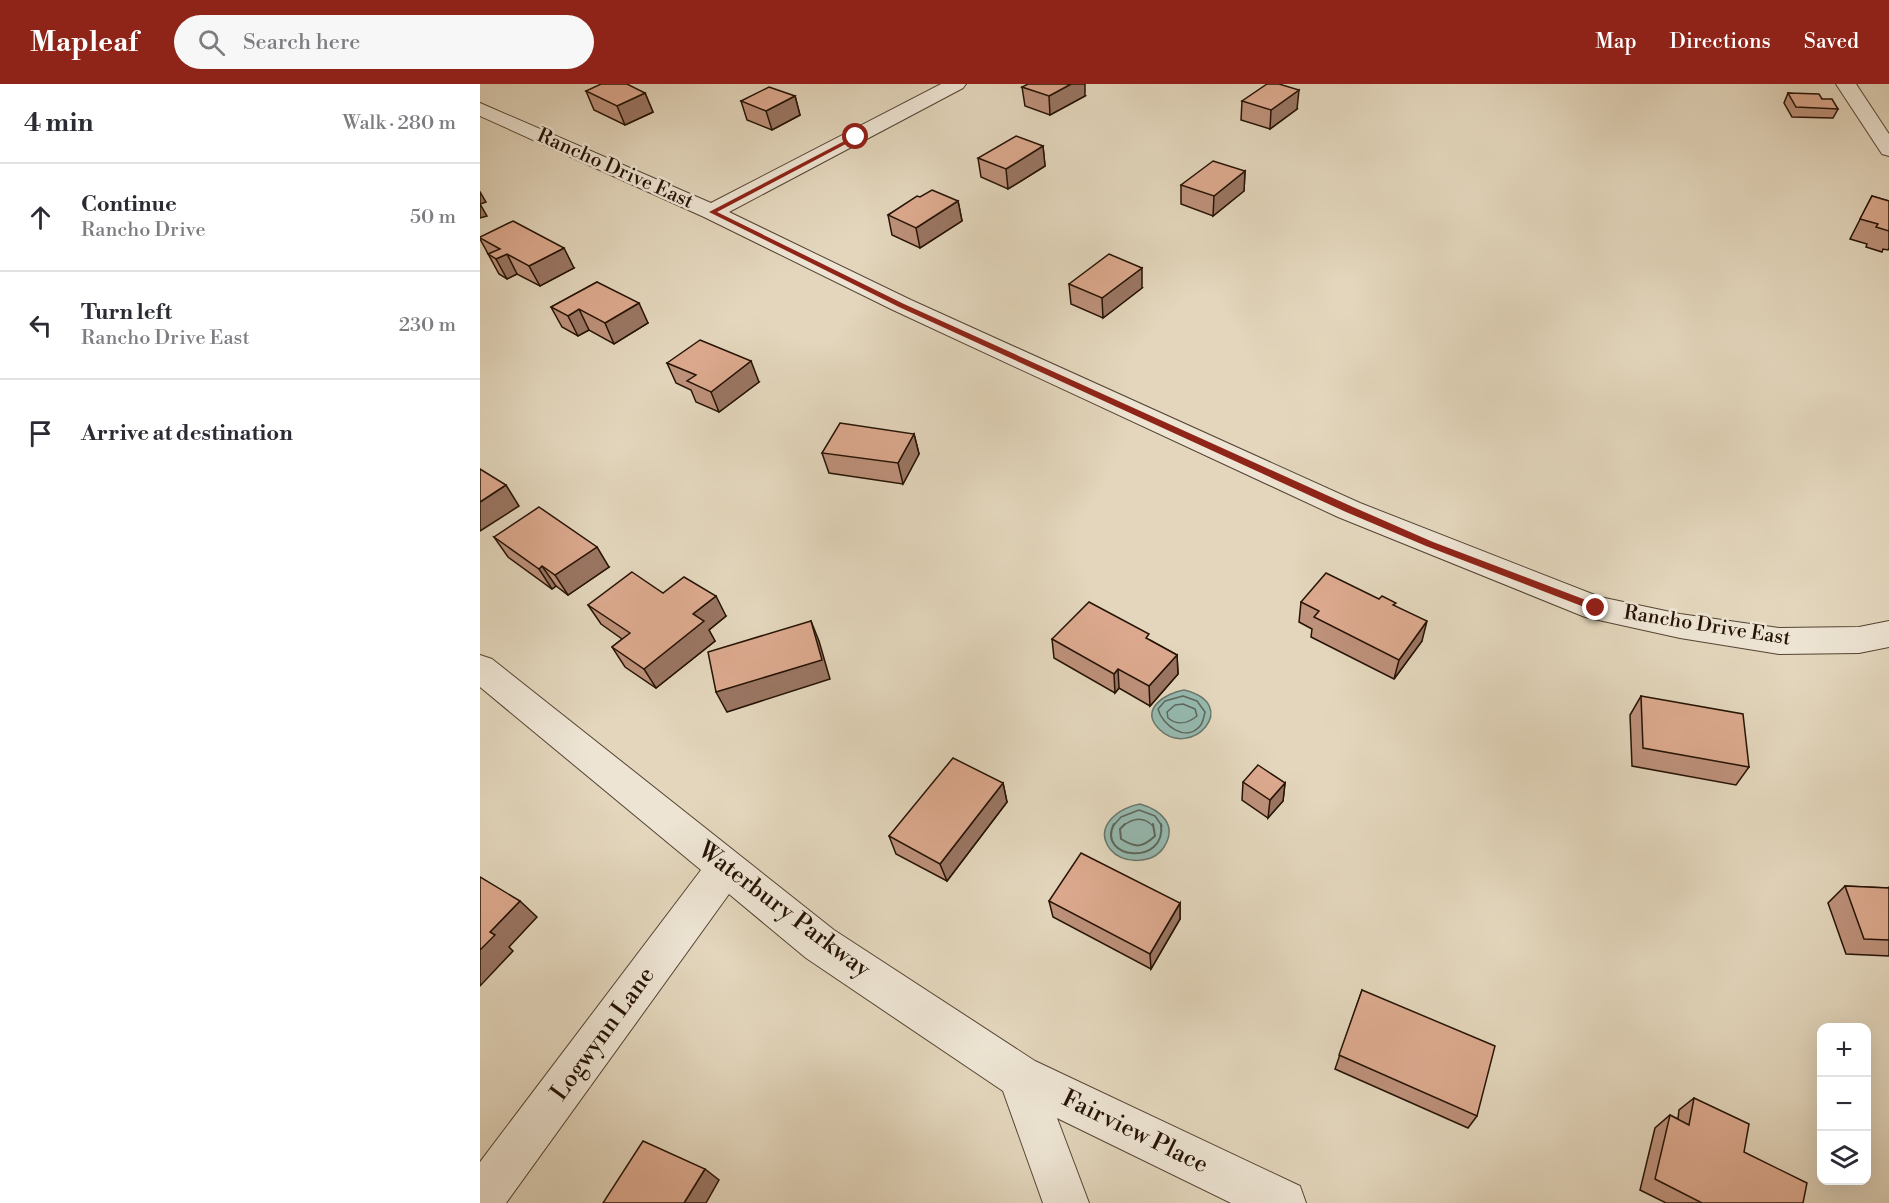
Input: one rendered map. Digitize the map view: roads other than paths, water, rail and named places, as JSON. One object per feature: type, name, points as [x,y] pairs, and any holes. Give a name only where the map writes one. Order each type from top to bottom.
[{"type":"street","points":[[712,212],[956,84]]},
{"type":"street","points":[[1846,84],[1889,150]]},
{"type":"street","name":"Rancho Drive East","points":[[480,109],[712,212],[902,305],[1350,510],[1430,544],[1596,608],[1680,626],[1779,641],[1859,640],[1889,634]]},
{"type":"street","name":"Waterbury Parkway","points":[[480,668],[820,944],[1020,1076]]},
{"type":"street","name":"Logwynn Lane","points":[[480,1200],[726,867]]},
{"type":"street","points":[[1020,1076],[1066,1203]]},
{"type":"street","name":"Fairview Place","points":[[1020,1076],[1226,1178],[1283,1203]]},
{"type":"water","points":[[1184,690],[1201,697],[1209,706],[1210,717],[1206,727],[1197,734],[1185,738],[1172,737],[1159,729],[1154,722],[1153,709],[1163,698]]},
{"type":"water","points":[[1140,804],[1161,814],[1168,825],[1168,839],[1159,853],[1153,857],[1138,860],[1122,858],[1110,849],[1106,841],[1107,825],[1117,813]]}]
